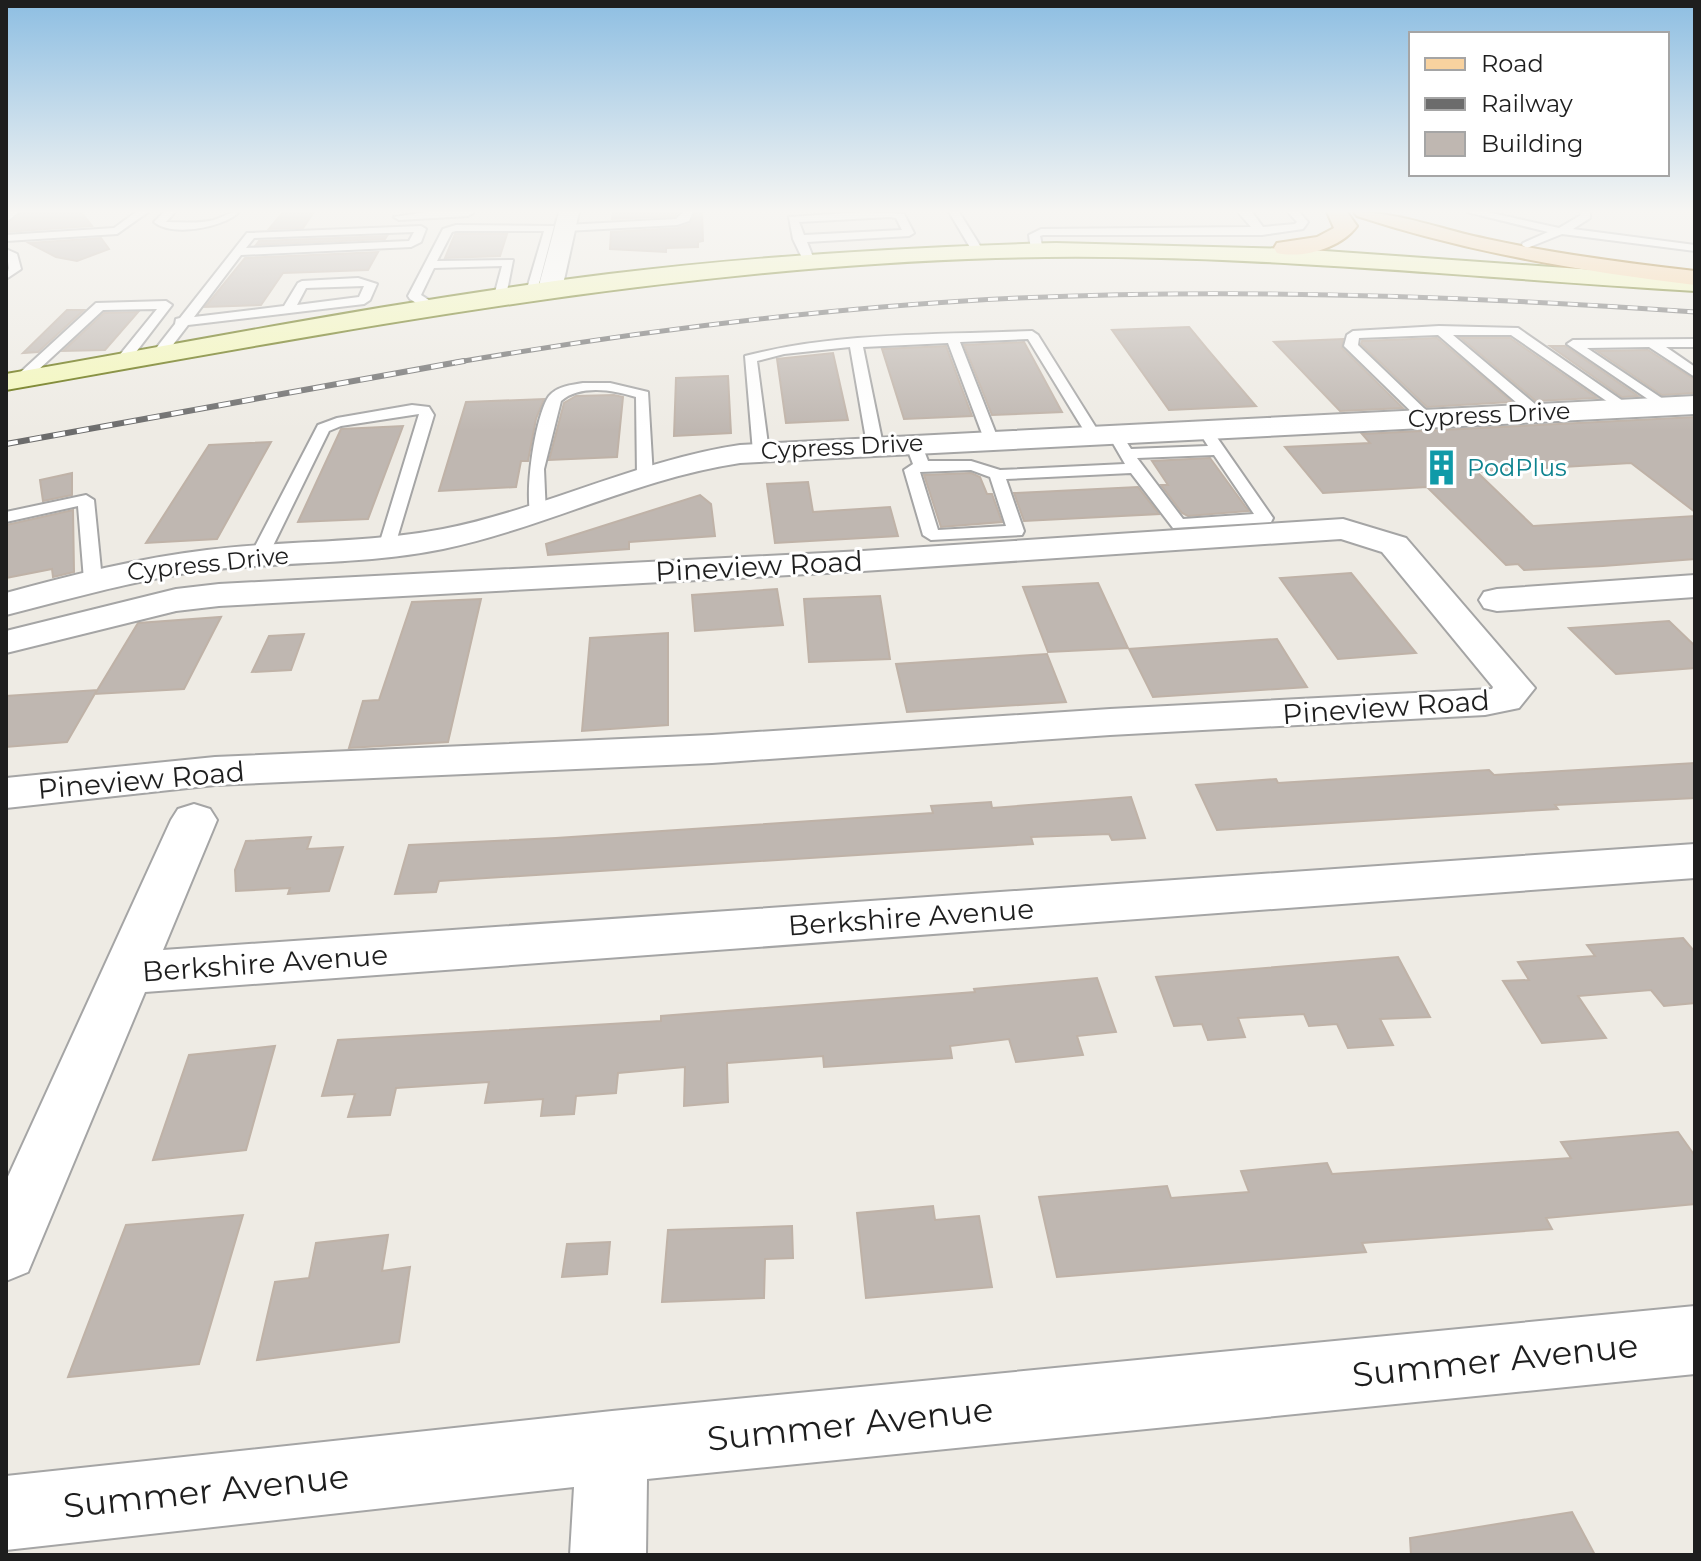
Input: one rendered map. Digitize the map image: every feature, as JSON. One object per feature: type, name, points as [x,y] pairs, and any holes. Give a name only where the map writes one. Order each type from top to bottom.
[{"type":"street","points":[[13,381],[157,356],[364,310],[500,296],[545,285]]},
{"type":"street","name":"Cypress Drive","points":[[6,604],[93,580],[180,564],[387,548],[467,534],[538,515],[645,477],[718,457],[875,445],[918,455],[991,439],[1117,447],[1426,418],[1695,405]]},
{"type":"street","name":"Pineview Road","points":[[6,642],[162,603],[219,595],[863,561],[1343,529],[1394,545],[1515,688],[1505,699],[1485,703],[1110,722],[682,751],[215,771],[6,793]]},
{"type":"street","points":[[1497,600],[1695,586]]},
{"type":"street","points":[[6,1251],[194,820]]},
{"type":"street","name":"Berkshire Avenue","points":[[127,973],[1695,861]]},
{"type":"street","name":"Summer Avenue","points":[[6,1513],[612,1447],[1695,1340]]},
{"type":"street","points":[[608,1555],[612,1447]]},
{"type":"lane","points":[[157,356],[211,285]]},
{"type":"lane","points":[[287,311],[305,285]]},
{"type":"lane","points":[[180,322],[287,311],[364,310],[364,300],[371,285]]},
{"type":"lane","points":[[422,302],[426,285]]},
{"type":"lane","points":[[500,296],[503,285]]},
{"type":"lane","points":[[13,381],[100,306],[166,305],[121,362]]},
{"type":"lane","points":[[1439,330],[1536,412]]},
{"type":"lane","points":[[1426,418],[1351,346],[1353,335],[1439,330],[1514,331],[1626,408]]},
{"type":"lane","points":[[761,452],[750,359],[784,350],[952,337],[1032,335],[1179,524],[1265,518],[1211,439]]},
{"type":"lane","points":[[952,337],[991,439]]},
{"type":"lane","points":[[1664,406],[1573,344],[1636,341],[1654,345],[1695,343]]},
{"type":"lane","points":[[856,343],[875,445]]},
{"type":"lane","points":[[1654,345],[1695,373]]},
{"type":"lane","points":[[538,515],[536,469],[557,394],[603,386],[643,395],[645,477]]},
{"type":"lane","points":[[259,556],[323,428],[337,422],[412,409],[424,410],[427,415],[387,548]]},
{"type":"lane","points":[[997,475],[1117,447]]},
{"type":"lane","points":[[918,455],[990,469],[997,475],[1016,531],[931,535],[912,470],[918,455]]},
{"type":"lane","points":[[6,517],[86,500],[93,580]]},
{"type":"building","points":[[223,285],[275,285],[261,305],[205,307]]},
{"type":"building","points":[[67,310],[84,310],[38,352],[23,353]]},
{"type":"building","points":[[138,312],[105,350],[63,351],[104,313]]},
{"type":"building","points":[[1189,327],[1256,406],[1169,410],[1112,330]]},
{"type":"building","points":[[1437,338],[1512,402],[1427,407],[1361,344],[1362,341]]},
{"type":"building","points":[[1461,338],[1510,338],[1597,398],[1536,401]]},
{"type":"building","points":[[1343,339],[1342,348],[1403,408],[1340,411],[1274,342]]},
{"type":"building","points":[[1024,342],[1062,412],[992,415],[964,345]]},
{"type":"building","points":[[946,346],[972,416],[904,419],[882,349]]},
{"type":"building","points":[[1550,346],[1565,346],[1638,396],[1622,397]]},
{"type":"building","points":[[1648,350],[1695,380],[1695,393],[1662,395],[1597,351]]},
{"type":"building","points":[[833,353],[848,420],[786,423],[777,359]]},
{"type":"building","points":[[728,376],[731,433],[674,436],[676,378]]},
{"type":"building","points":[[576,396],[623,397],[617,457],[549,460],[564,403]]},
{"type":"building","points":[[544,399],[536,419],[528,461],[521,461],[516,487],[439,491],[466,402]]},
{"type":"building","points":[[1695,417],[1695,512],[1631,463],[1477,472],[1533,526],[1695,516],[1695,559],[1603,566],[1524,570],[1518,564],[1506,565],[1427,487],[1323,493],[1285,447],[1370,443],[1362,434]]},
{"type":"building","points":[[403,426],[368,519],[298,522],[341,429]]},
{"type":"building","points":[[271,442],[217,539],[146,543],[209,445]]},
{"type":"building","points":[[1210,458],[1249,511],[1188,516],[1182,513],[1161,485],[1168,485],[1152,461]]},
{"type":"building","points":[[72,473],[72,495],[43,501],[40,480]]},
{"type":"building","points":[[971,473],[980,477],[987,494],[992,494],[1002,522],[941,527],[924,475]]},
{"type":"building","points":[[808,482],[813,512],[890,507],[898,536],[775,543],[767,484]]},
{"type":"building","points":[[1138,487],[1159,514],[1024,521],[1014,493]]},
{"type":"building","points":[[700,495],[711,504],[715,536],[629,542],[629,549],[548,555],[546,544]]},
{"type":"building","points":[[73,510],[74,572],[53,577],[52,569],[6,578],[6,525]]},
{"type":"building","points":[[1351,573],[1416,653],[1338,659],[1280,578]]},
{"type":"building","points":[[1098,583],[1128,648],[1048,652],[1023,587]]},
{"type":"building","points":[[777,589],[783,625],[695,631],[692,595]]},
{"type":"building","points":[[880,596],[890,659],[809,662],[804,599]]},
{"type":"building","points":[[481,599],[448,742],[349,748],[363,701],[379,700],[412,602]]},
{"type":"building","points":[[221,617],[184,689],[95,694],[138,623]]},
{"type":"building","points":[[1669,621],[1695,646],[1695,668],[1616,674],[1569,628]]},
{"type":"building","points":[[668,633],[668,725],[582,731],[590,638]]},
{"type":"building","points":[[304,634],[291,670],[252,672],[269,636]]},
{"type":"building","points":[[1277,639],[1307,687],[1153,697],[1129,649]]},
{"type":"building","points":[[1047,654],[1066,702],[907,712],[896,664]]},
{"type":"building","points":[[97,690],[67,742],[6,747],[6,696]]},
{"type":"building","points":[[1695,763],[1695,798],[1217,830],[1196,785],[1489,770],[1494,775]]},
{"type":"building","points":[[1131,797],[1145,838],[1112,840],[1109,834],[1031,837],[1033,844],[439,881],[436,892],[395,894],[409,845],[933,813],[931,806],[991,802],[992,808]]},
{"type":"building","points":[[311,837],[307,849],[343,847],[329,891],[288,894],[290,888],[236,891],[235,870],[246,841]]},
{"type":"building","points":[[1683,938],[1695,952],[1695,1003],[1664,1006],[1651,990],[1578,996],[1606,1038],[1542,1043],[1503,981],[1529,980],[1518,962],[1595,956],[1587,945]]},
{"type":"building","points":[[1398,957],[1430,1017],[1380,1019],[1393,1045],[1348,1048],[1337,1024],[1309,1026],[1304,1014],[1238,1018],[1245,1037],[1208,1040],[1202,1024],[1174,1026],[1156,977]]},
{"type":"building","points":[[1097,978],[1116,1032],[1077,1036],[1083,1055],[1016,1062],[1009,1039],[950,1046],[952,1058],[824,1067],[823,1056],[727,1063],[728,1102],[684,1106],[685,1067],[618,1073],[616,1093],[576,1096],[574,1114],[541,1116],[543,1099],[485,1103],[489,1082],[396,1088],[390,1115],[348,1117],[355,1094],[322,1096],[338,1040],[661,1021],[661,1016],[975,992],[974,989]]},
{"type":"building","points":[[275,1046],[246,1150],[153,1160],[189,1055]]},
{"type":"building","points":[[1678,1132],[1695,1156],[1695,1204],[1546,1218],[1552,1229],[1362,1243],[1366,1252],[1057,1277],[1039,1197],[1167,1186],[1171,1198],[1249,1192],[1241,1171],[1327,1163],[1332,1174],[1571,1158],[1561,1142]]},
{"type":"building","points":[[933,1206],[935,1220],[979,1216],[992,1287],[866,1298],[857,1213]]},
{"type":"building","points":[[243,1215],[199,1364],[68,1377],[126,1225]]},
{"type":"building","points":[[792,1226],[793,1258],[765,1259],[764,1298],[662,1302],[668,1230]]},
{"type":"building","points":[[388,1235],[382,1271],[410,1267],[399,1342],[257,1360],[275,1282],[309,1278],[316,1243]]},
{"type":"building","points":[[610,1242],[607,1274],[562,1277],[567,1244]]},
{"type":"building","points":[[1572,1512],[1595,1555],[1411,1555],[1410,1538]]},
{"type":"railway","points":[[459,362],[734,322],[876,307],[1018,298],[1187,294],[1357,295],[1695,312]]},
{"type":"railway","points":[[459,362],[464,361]]},
{"type":"railway","points":[[6,444],[459,362]]},
{"type":"railway","points":[[452,363],[459,362]]},
{"type":"place","name":"PodPlus","points":[[1441,468]]}]
